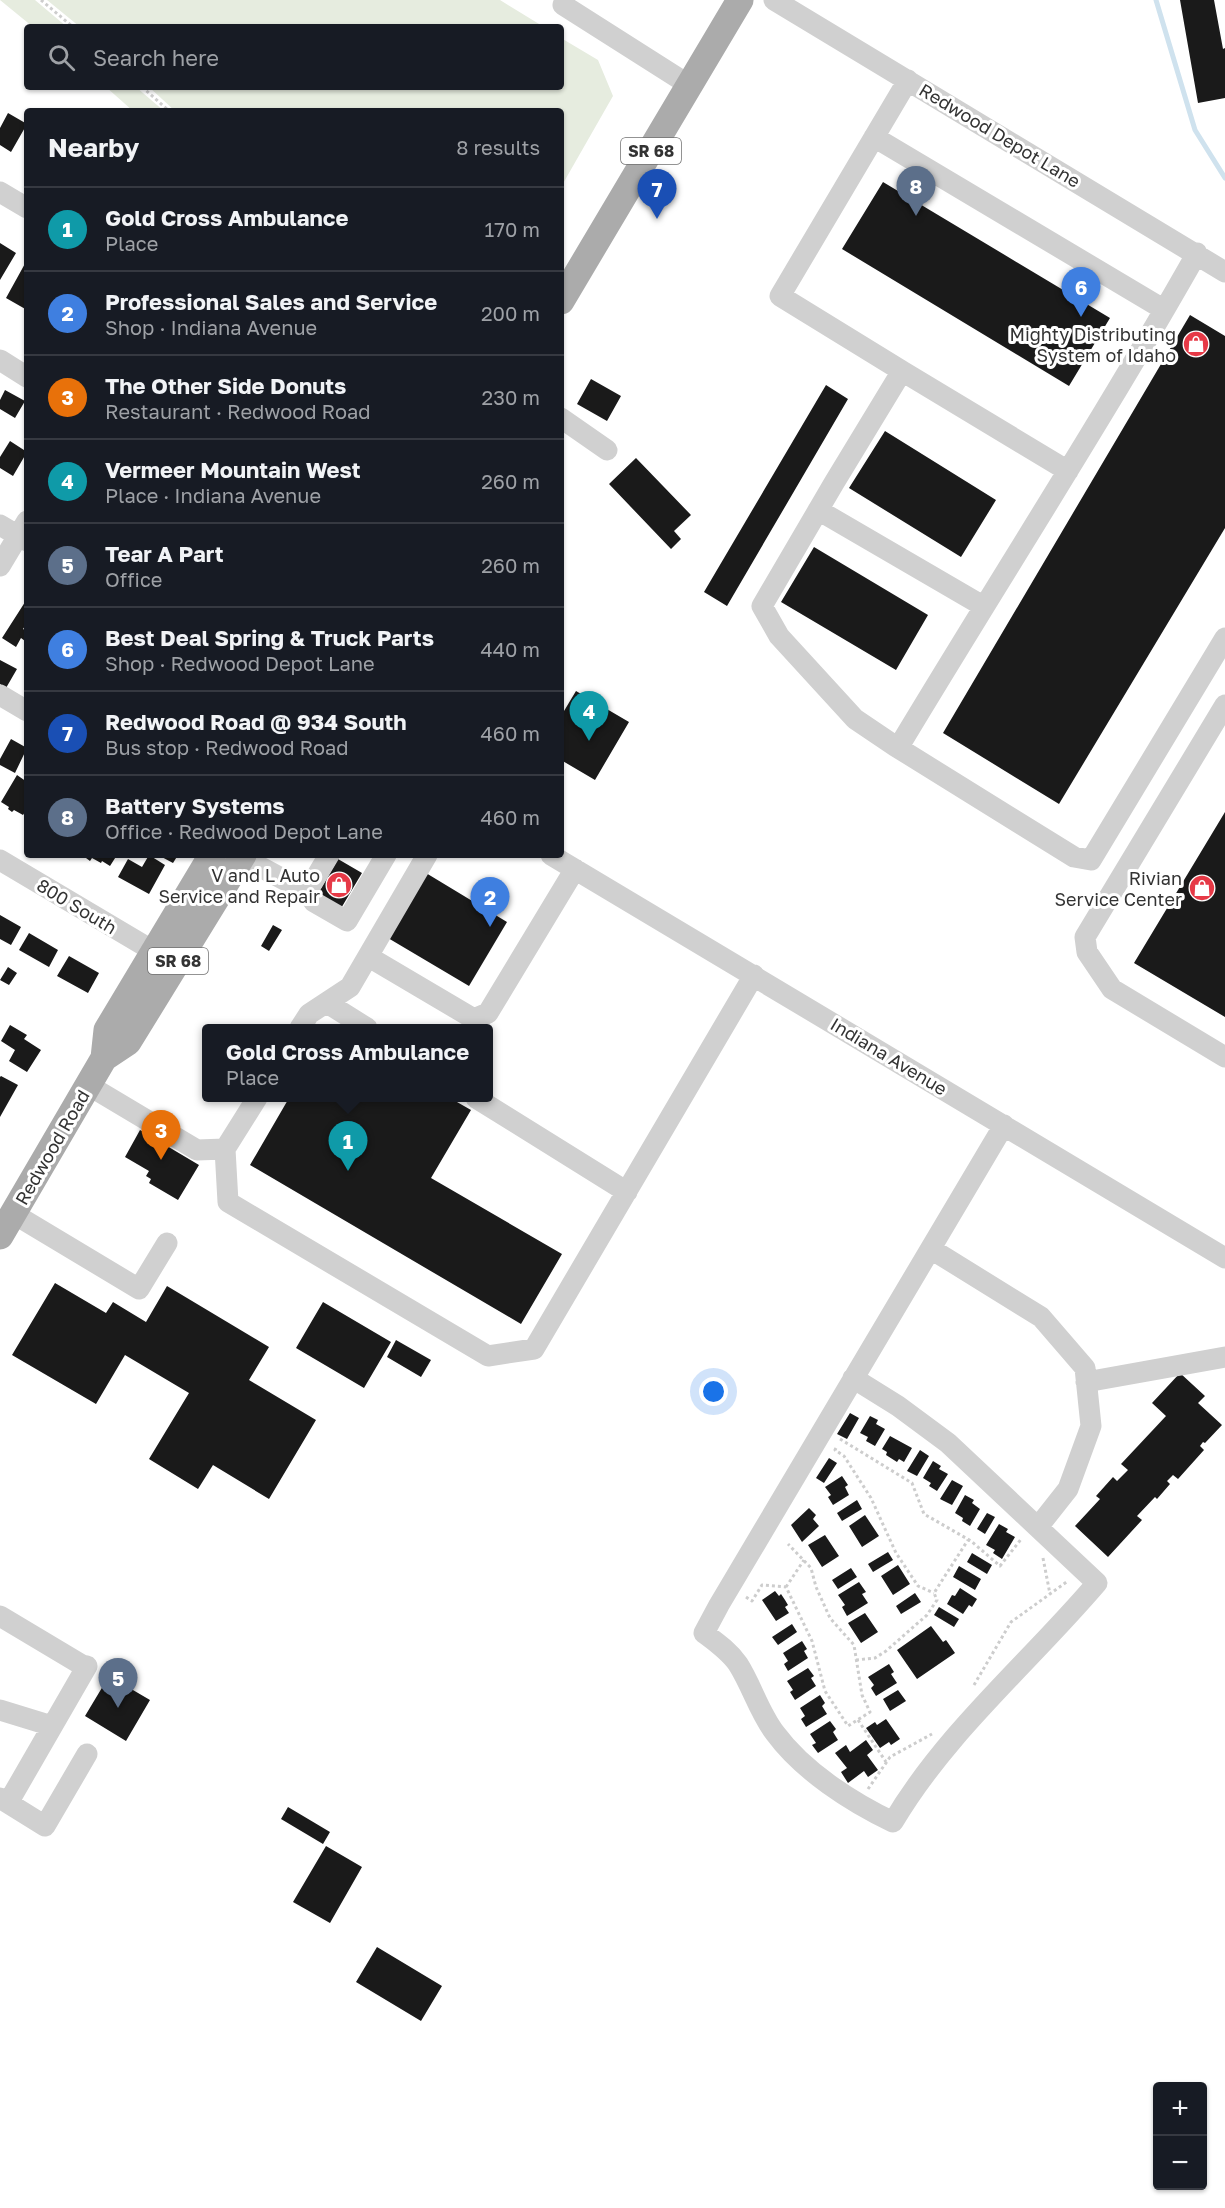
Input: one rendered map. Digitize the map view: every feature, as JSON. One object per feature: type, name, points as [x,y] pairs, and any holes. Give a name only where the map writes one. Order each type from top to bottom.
[{"type":"main road","name":"SR 68","points":[[564,296],[740,0]]},
{"type":"main road","name":"Redwood Road","points":[[7,1225],[104,1058],[107,1029],[210,858]]},
{"type":"main road","name":"Redwood Road","points":[[104,1058],[129,1042],[242,858]]},
{"type":"street","name":"Redwood Depot Lane","points":[[774,0],[1197,253],[1225,272]]},
{"type":"street","points":[[564,2],[689,85]]},
{"type":"street","points":[[908,80],[780,296],[1068,471]]},
{"type":"street","points":[[874,137],[1163,309]]},
{"type":"street","points":[[0,192],[24,206]]},
{"type":"street","points":[[898,748],[983,606],[1068,471],[1197,253]]},
{"type":"street","points":[[0,360],[24,375]]},
{"type":"street","points":[[902,371],[762,606],[778,636],[855,719],[1074,857],[1091,860],[1225,638]]},
{"type":"street","points":[[564,420],[607,450]]},
{"type":"street","points":[[818,510],[983,606]]},
{"type":"street","points":[[0,566],[18,531]]},
{"type":"street","points":[[0,695],[24,709]]},
{"type":"street","points":[[1225,705],[1085,937],[1087,952],[1112,989],[1225,1057]]},
{"type":"street","points":[[247,858],[307,892],[314,902],[347,921],[384,858]]},
{"type":"street","points":[[307,892],[326,858]]},
{"type":"street","points":[[303,1024],[309,1014],[350,987],[425,858]]},
{"type":"street","name":"Indiana Avenue","points":[[556,858],[1225,1258]]},
{"type":"street","name":"800 South","points":[[0,860],[155,952]]},
{"type":"street","points":[[369,957],[474,1019],[488,1013],[575,869]]},
{"type":"street","points":[[254,1102],[225,1149],[228,1202],[488,1356],[534,1349],[754,975]]},
{"type":"street","points":[[327,1003],[359,1024]]},
{"type":"street","points":[[88,1085],[197,1150],[225,1149]]},
{"type":"street","points":[[482,1102],[627,1192]]},
{"type":"street","points":[[853,1378],[898,1406],[948,1443],[1031,1530],[1061,1551],[1097,1583],[1074,1611],[948,1743],[905,1801],[893,1822],[874,1813],[814,1773],[799,1760],[775,1733],[758,1706],[737,1663],[722,1646],[704,1633],[853,1378],[1004,1125]]},
{"type":"street","points":[[7,1225],[139,1289],[166,1243]]},
{"type":"street","points":[[931,1248],[1041,1317],[1085,1368],[1091,1426],[1068,1489],[1031,1530]]},
{"type":"street","points":[[1086,1382],[1225,1357]]},
{"type":"street","points":[[0,1616],[87,1666],[4,1801],[45,1826],[87,1754]]},
{"type":"street","points":[[0,1710],[52,1726]]},
{"type":"path","points":[[41,0],[69,24]]},
{"type":"path","points":[[145,90],[166,108]]},
{"type":"path","points":[[833,1434],[912,1483],[924,1514],[968,1540],[1000,1566],[1031,1530]]},
{"type":"path","points":[[841,1440],[835,1450],[844,1456],[871,1498],[896,1553],[918,1586],[934,1593],[937,1600],[927,1615],[875,1658],[856,1660]]},
{"type":"path","points":[[934,1593],[968,1540]]},
{"type":"path","points":[[752,1601],[762,1585],[775,1584],[786,1587],[812,1641],[825,1691],[848,1726],[870,1712],[862,1695],[854,1646],[830,1618],[816,1587],[811,1568],[788,1544]]},
{"type":"path","points":[[1042,1549],[1050,1594]]},
{"type":"path","points":[[786,1587],[804,1560]]},
{"type":"path","points":[[972,1689],[1011,1622],[1073,1577]]},
{"type":"path","points":[[858,1719],[886,1762]]},
{"type":"path","points":[[865,1794],[890,1757],[938,1730]]},
{"type":"shaded area","points":[[0,0],[35,0],[63,24],[29,24]]},
{"type":"shaded area","points":[[47,0],[500,0],[539,24],[76,24]]},
{"type":"shaded area","points":[[564,40],[598,60],[613,96],[564,182],[564,108],[172,108],[152,90],[564,90]]},
{"type":"shaded area","points":[[109,90],[140,90],[160,108],[130,108]]},
{"type":"building","points":[[1180,0],[1214,0],[1223,49],[1225,48],[1225,98],[1198,103]]},
{"type":"building","points":[[8,113],[24,122],[24,129],[11,152],[0,145],[0,128]]},
{"type":"building","points":[[883,182],[1110,318],[1069,386],[842,249]]},
{"type":"building","points":[[0,243],[16,253],[0,280]]},
{"type":"building","points":[[24,265],[24,308],[6,298]]},
{"type":"building","points":[[1190,315],[1225,336],[1225,528],[1059,804],[943,733]]},
{"type":"building","points":[[591,379],[621,396],[607,421],[577,404]]},
{"type":"building","points":[[826,385],[848,399],[727,606],[704,592]]},
{"type":"building","points":[[5,390],[24,400],[24,403],[15,418],[0,409],[0,400]]},
{"type":"building","points":[[885,431],[996,500],[961,557],[849,488]]},
{"type":"building","points":[[10,441],[24,450],[24,457],[13,476],[0,468],[0,457]]},
{"type":"building","points":[[636,458],[691,515],[674,531],[681,539],[671,549],[609,484]]},
{"type":"building","points":[[814,547],[928,615],[896,670],[781,602]]},
{"type":"building","points":[[24,604],[24,640],[21,638],[16,647],[2,638]]},
{"type":"building","points":[[0,660],[17,669],[6,688],[0,684]]},
{"type":"building","points":[[576,691],[629,722],[595,780],[564,762],[564,711]]},
{"type":"building","points":[[11,739],[24,746],[24,754],[15,773],[0,765],[0,759]]},
{"type":"building","points":[[17,775],[24,780],[23,815],[14,810],[12,812],[1,802]]},
{"type":"building","name":"Rivian Service Center","points":[[1225,812],[1225,1017],[1134,963]]},
{"type":"building","points":[[92,858],[115,858],[110,866],[102,861],[101,863]]},
{"type":"building","points":[[147,858],[154,858],[165,865],[149,894],[118,877],[128,859],[142,867]]},
{"type":"building","points":[[164,858],[176,858],[173,863]]},
{"type":"building","name":"V and L Auto Service and Repair","points":[[338,859],[362,873],[340,910],[316,897]]},
{"type":"building","points":[[426,873],[507,922],[469,986],[388,938]]},
{"type":"building","points":[[0,915],[21,927],[11,945],[0,939]]},
{"type":"building","points":[[273,925],[282,930],[269,951],[261,946]]},
{"type":"building","points":[[29,933],[58,950],[49,967],[19,950]]},
{"type":"building","points":[[69,956],[99,973],[88,993],[57,976]]},
{"type":"building","points":[[8,967],[17,973],[9,985],[0,980]]},
{"type":"building","points":[[10,1025],[27,1035],[24,1039],[41,1050],[27,1072],[9,1061],[15,1050],[1,1041]]},
{"type":"building","points":[[0,1077],[18,1085],[0,1117]]},
{"type":"building","points":[[287,1102],[457,1102],[471,1110],[431,1178],[562,1254],[521,1324],[250,1165]]},
{"type":"building","points":[[140,1130],[199,1165],[178,1200],[149,1183],[151,1179],[146,1176],[149,1171],[125,1157]]},
{"type":"building","points":[[55,1283],[106,1313],[113,1302],[146,1322],[167,1286],[269,1347],[249,1380],[316,1420],[269,1499],[213,1465],[198,1489],[149,1459],[189,1393],[125,1355],[96,1404],[12,1355]]},
{"type":"building","points":[[323,1302],[391,1342],[364,1388],[296,1348]]},
{"type":"building","points":[[396,1340],[431,1360],[421,1377],[387,1357]]},
{"type":"building","points":[[1180,1373],[1205,1396],[1198,1403],[1222,1425],[1205,1443],[1203,1442],[1200,1446],[1204,1450],[1178,1479],[1173,1475],[1167,1481],[1170,1484],[1137,1516],[1142,1520],[1108,1557],[1075,1526],[1100,1499],[1096,1496],[1113,1477],[1117,1481],[1128,1470],[1121,1464],[1166,1416],[1152,1403]]},
{"type":"building","points":[[850,1413],[859,1418],[847,1439],[837,1434]]},
{"type":"building","points":[[870,1416],[878,1420],[876,1424],[885,1429],[875,1446],[866,1441],[868,1437],[860,1433]]},
{"type":"building","points":[[890,1436],[912,1448],[904,1462],[899,1459],[897,1462],[886,1455],[887,1452],[882,1449]]},
{"type":"building","points":[[920,1450],[929,1456],[917,1476],[907,1471]]},
{"type":"building","points":[[829,1458],[837,1463],[824,1483],[816,1478]]},
{"type":"building","points":[[933,1461],[941,1466],[939,1469],[948,1474],[937,1491],[923,1478]]},
{"type":"building","points":[[842,1476],[848,1485],[845,1487],[849,1495],[833,1505],[828,1497],[831,1495],[825,1487]]},
{"type":"building","points":[[952,1480],[963,1486],[952,1505],[940,1499]]},
{"type":"building","points":[[965,1495],[974,1500],[972,1503],[980,1509],[970,1526],[955,1513]]},
{"type":"building","points":[[857,1500],[862,1509],[842,1521],[837,1513]]},
{"type":"building","points":[[809,1508],[816,1515],[813,1519],[819,1526],[802,1542],[791,1525]]},
{"type":"building","points":[[987,1513],[995,1517],[985,1534],[977,1529]]},
{"type":"building","points":[[865,1515],[879,1536],[862,1547],[849,1526]]},
{"type":"building","points":[[999,1524],[1015,1537],[1002,1559],[993,1553],[995,1550],[986,1545]]},
{"type":"building","points":[[825,1535],[839,1556],[822,1567],[808,1545]]},
{"type":"building","points":[[888,1552],[893,1560],[873,1572],[868,1564]]},
{"type":"building","points":[[972,1553],[992,1565],[987,1574],[967,1562]]},
{"type":"building","points":[[898,1565],[910,1584],[893,1595],[881,1576]]},
{"type":"building","points":[[959,1566],[981,1579],[975,1590],[953,1577]]},
{"type":"building","points":[[851,1568],[857,1577],[838,1589],[832,1580]]},
{"type":"building","points":[[859,1582],[866,1592],[862,1594],[868,1603],[847,1616],[842,1607],[845,1605],[838,1595]]},
{"type":"building","points":[[960,1588],[977,1599],[972,1607],[969,1605],[963,1614],[947,1604]]},
{"type":"building","points":[[775,1591],[785,1600],[788,1605],[785,1607],[789,1613],[776,1621],[762,1600]]},
{"type":"building","points":[[915,1593],[921,1602],[901,1614],[896,1606]]},
{"type":"building","points":[[939,1607],[959,1619],[954,1627],[934,1615]]},
{"type":"building","points":[[865,1613],[878,1632],[861,1643],[848,1623]]},
{"type":"building","points":[[792,1624],[797,1632],[778,1645],[772,1637]]},
{"type":"building","points":[[931,1626],[943,1642],[946,1640],[955,1653],[917,1679],[897,1650]]},
{"type":"building","points":[[802,1641],[807,1649],[804,1651],[808,1658],[788,1671],[784,1664],[788,1661],[783,1653]]},
{"type":"building","points":[[889,1664],[894,1672],[891,1674],[897,1683],[876,1696],[871,1688],[874,1685],[868,1677]]},
{"type":"building","points":[[808,1668],[814,1676],[811,1678],[816,1686],[795,1700],[790,1692],[793,1690],[787,1681]]},
{"type":"building","points":[[109,1676],[150,1700],[126,1741],[85,1716]]},
{"type":"building","points":[[898,1690],[906,1701],[890,1711],[883,1699]]},
{"type":"building","points":[[820,1695],[825,1703],[822,1706],[827,1714],[806,1727],[801,1719],[805,1716],[800,1708]]},
{"type":"building","points":[[886,1719],[900,1739],[880,1748],[866,1728]]},
{"type":"building","points":[[830,1721],[836,1729],[833,1732],[838,1740],[818,1753],[812,1745],[816,1743],[810,1734]]},
{"type":"building","points":[[866,1740],[873,1750],[867,1755],[878,1770],[868,1777],[864,1771],[848,1783],[841,1772],[847,1768],[835,1753],[846,1745],[850,1752]]},
{"type":"building","points":[[288,1807],[330,1832],[323,1844],[281,1819]]},
{"type":"building","points":[[326,1846],[362,1867],[330,1923],[293,1902]]},
{"type":"building","points":[[377,1947],[442,1986],[421,2021],[356,1982]]},
{"type":"waterway","points":[[1156,0],[1195,130],[1225,178]]},
{"type":"place","name":"Battery Systems","points":[[916,216]]},
{"type":"place","name":"Redwood Road @ 934 South","points":[[657,219]]},
{"type":"place","name":"Best Deal Spring & Truck Parts","points":[[1081,317]]},
{"type":"place","name":"Mighty Distributing System of Idaho","points":[[1196,344]]},
{"type":"place","name":"Vermeer Mountain West","points":[[589,741]]},
{"type":"place","name":"V and L Auto Service and Repair","points":[[339,885]]},
{"type":"place","name":"Rivian Service Center","points":[[1202,888]]},
{"type":"place","name":"Professional Sales and Service","points":[[490,927]]},
{"type":"place","name":"The Other Side Donuts","points":[[161,1160]]},
{"type":"place","name":"Gold Cross Ambulance","points":[[348,1171]]},
{"type":"place","name":"Tear A Part","points":[[118,1708]]}]
